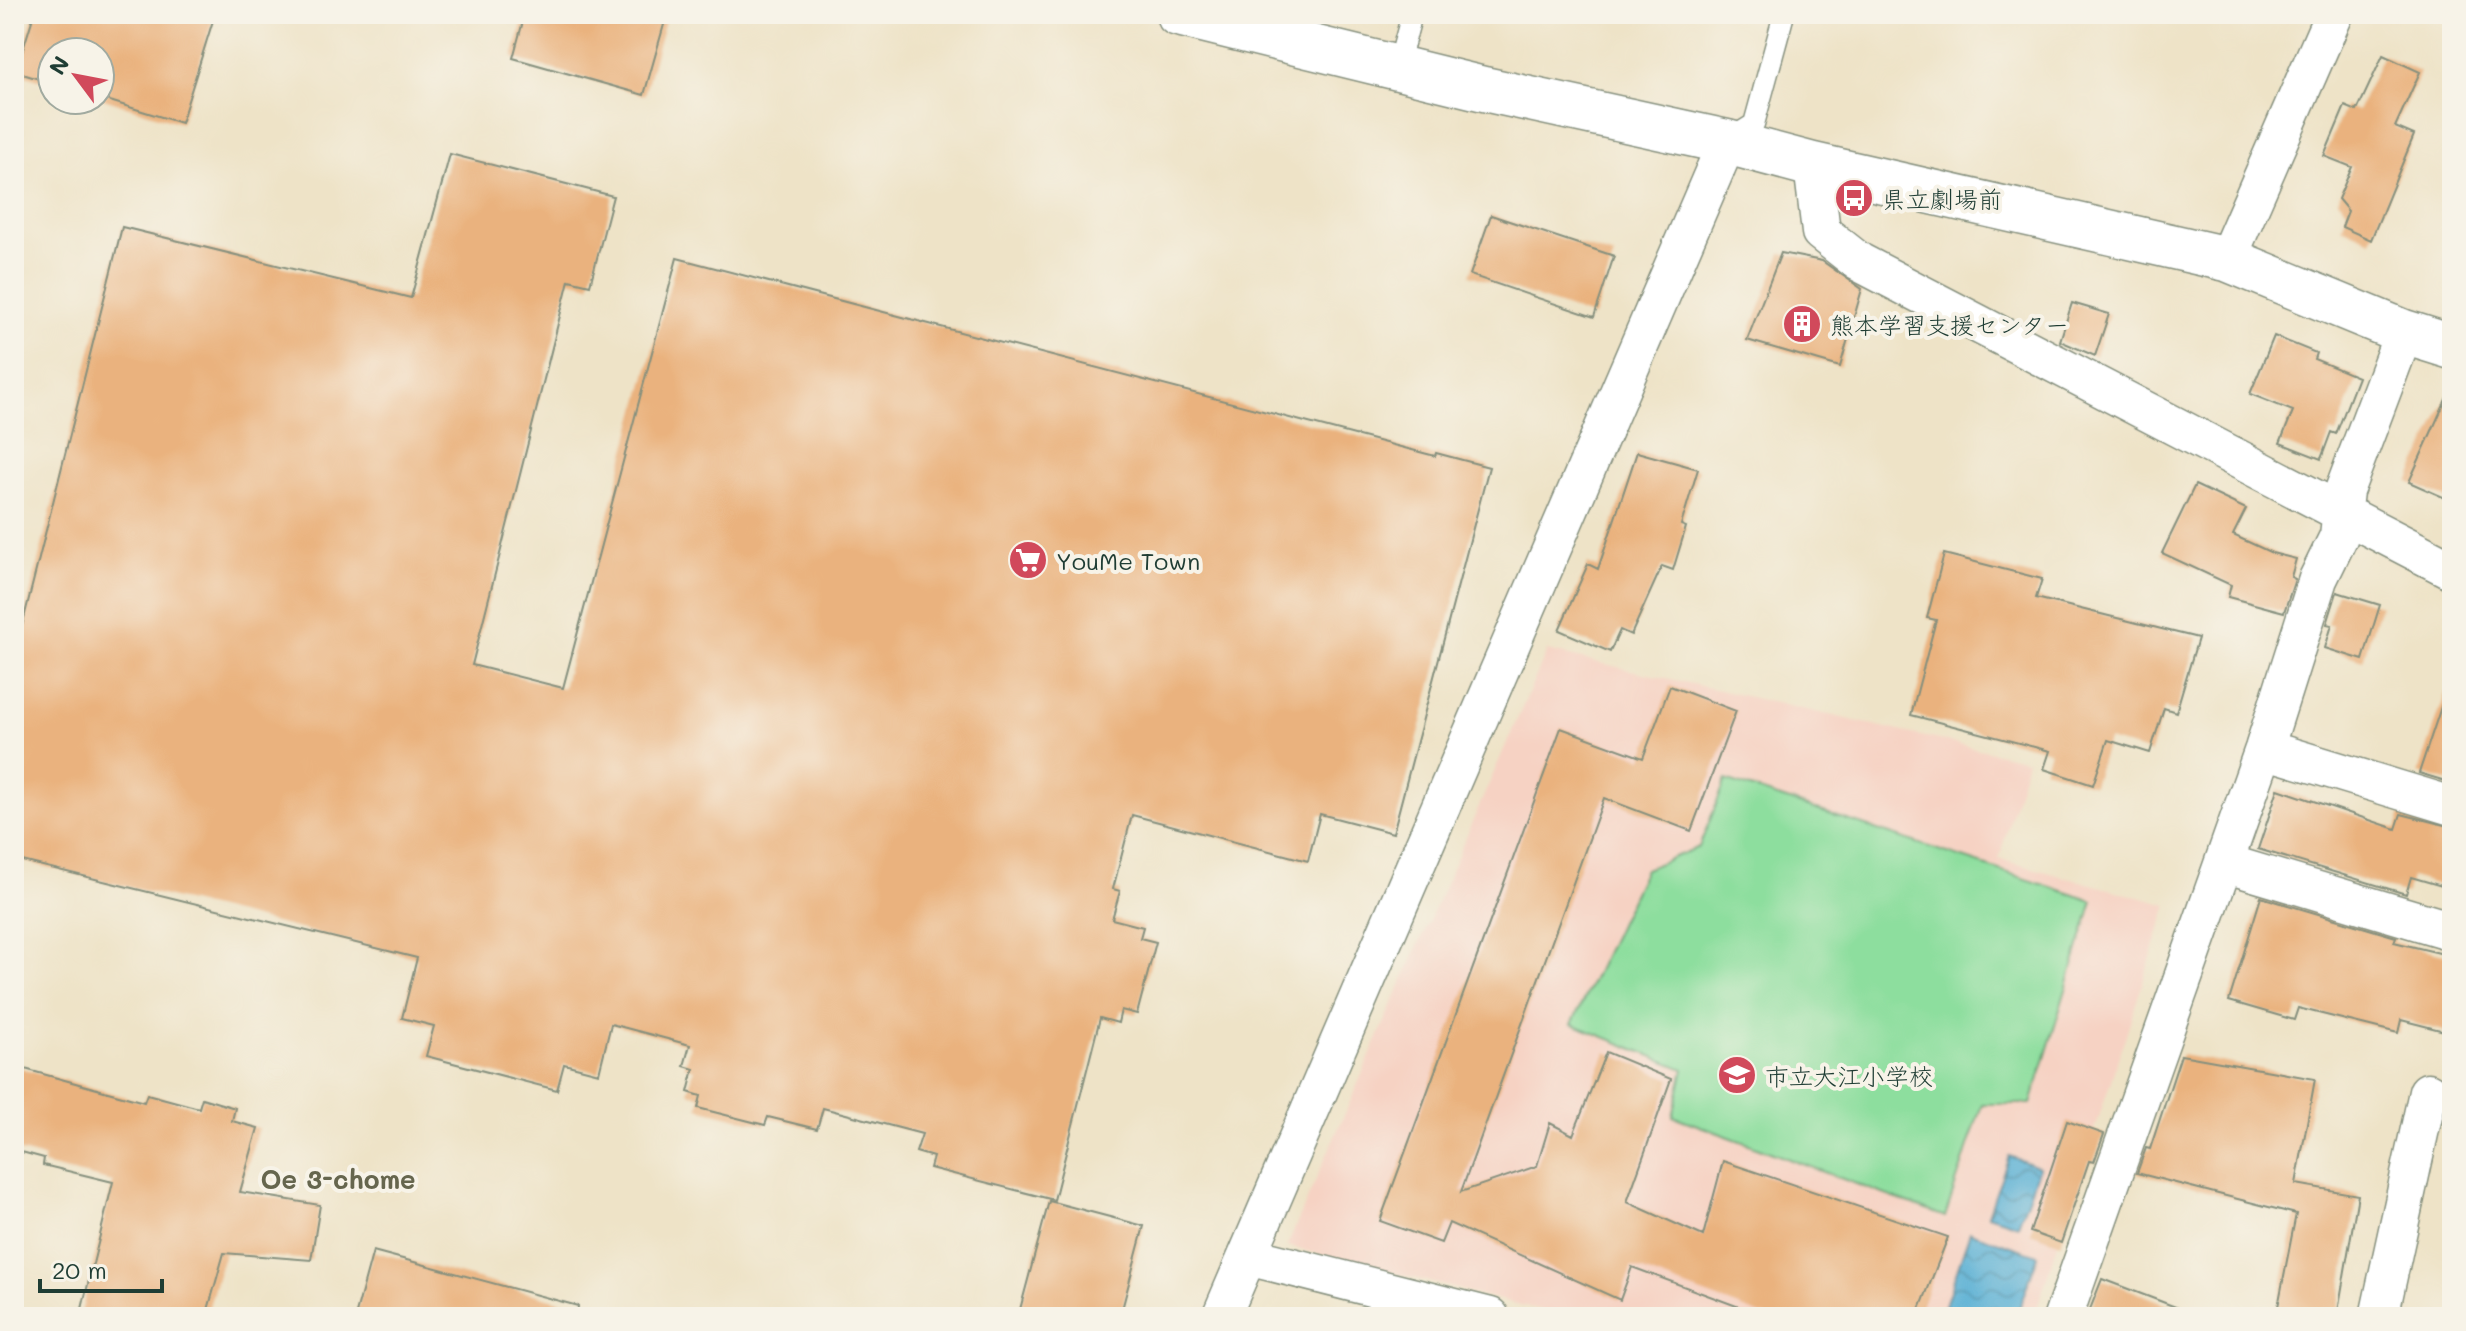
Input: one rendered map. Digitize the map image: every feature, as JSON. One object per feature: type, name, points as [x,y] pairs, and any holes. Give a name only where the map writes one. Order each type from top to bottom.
[{"type":"street","points":[[1178,14],[1397,69],[1727,142],[1813,165],[2227,259],[2404,332],[2452,347]]},
{"type":"street","points":[[2227,259],[2334,14]]},
{"type":"street","points":[[1221,1317],[1727,142]]},
{"type":"street","points":[[1813,165],[1821,232],[1859,262],[2452,570]]},
{"type":"street","points":[[2063,1317],[2264,749],[2318,579],[2339,536],[2344,491],[2404,332]]},
{"type":"street","points":[[2264,749],[2452,806]]},
{"type":"street","points":[[2224,863],[2452,931]]},
{"type":"street","points":[[2379,1317],[2428,1092]]},
{"type":"street","points":[[1248,1256],[1490,1317]]},
{"type":"lane","points":[[1397,69],[1412,14]]},
{"type":"lane","points":[[1727,142],[1754,124],[1784,14]]},
{"type":"shaded area","name":"市立大江小学校","points":[[1547,651],[2027,760],[1999,859],[2168,905],[2034,1317],[1568,1317],[1287,1246]]},
{"type":"green space","points":[[1726,780],[2093,901],[2031,1104],[1982,1104],[1945,1217],[1673,1116],[1684,1069],[1572,1024],[1645,869],[1699,847]]},
{"type":"water","points":[[2009,1156],[2039,1167],[2018,1225],[1988,1215]]},
{"type":"water","points":[[1970,1232],[2038,1255],[2016,1317],[1941,1317]]},
{"type":"building","points":[[34,14],[215,14],[181,123],[116,103],[116,36],[36,36],[36,78],[16,72]]},
{"type":"building","points":[[525,14],[667,14],[644,95],[513,58]]},
{"type":"building","points":[[2383,55],[2420,72],[2395,127],[2414,135],[2371,240],[2342,227],[2348,211],[2338,199],[2352,167],[2324,156],[2345,106],[2357,111]]},
{"type":"building","points":[[450,154],[613,196],[590,285],[569,280],[472,665],[563,688],[677,258],[1435,456],[1436,453],[1489,467],[1393,833],[1320,814],[1308,861],[1132,815],[1113,889],[1120,891],[1112,919],[1143,927],[1140,938],[1156,942],[1137,1014],[1121,1010],[1118,1023],[1100,1018],[1054,1200],[930,1168],[933,1157],[916,1152],[922,1134],[823,1108],[817,1129],[768,1117],[765,1125],[698,1108],[701,1096],[688,1092],[694,1069],[684,1066],[690,1045],[611,1024],[599,1073],[564,1064],[557,1090],[426,1056],[434,1026],[402,1018],[417,958],[14,859],[14,658],[122,227],[411,298]]},
{"type":"building","points":[[1491,215],[1614,256],[1594,317],[1470,275]]},
{"type":"building","name":"熊本学習支援センター","points":[[1781,253],[1822,261],[1862,289],[1840,367],[1747,340]]},
{"type":"building","points":[[2072,303],[2109,314],[2095,356],[2060,341]]},
{"type":"building","points":[[2274,336],[2316,353],[2314,359],[2358,377],[2336,434],[2331,432],[2321,459],[2280,443],[2293,411],[2250,394]]},
{"type":"building","points":[[2452,386],[2452,501],[2409,482]]},
{"type":"building","points":[[1637,452],[1698,469],[1681,525],[1686,527],[1673,570],[1662,566],[1631,635],[1620,630],[1610,652],[1559,630],[1588,564],[1598,569]]},
{"type":"building","points":[[2195,485],[2246,509],[2233,535],[2272,553],[2296,559],[2291,577],[2295,579],[2284,612],[2228,597],[2231,585],[2162,553]]},
{"type":"building","points":[[1944,554],[2042,579],[2036,598],[2198,638],[2176,712],[2164,708],[2150,753],[2108,740],[2093,785],[2044,769],[2050,751],[1911,715],[1936,620],[1927,618]]},
{"type":"building","points":[[2337,592],[2380,605],[2363,660],[2325,648],[2332,625],[2327,624]]},
{"type":"building","points":[[1670,686],[1736,711],[1691,831],[1604,798],[1461,1192],[1537,1166],[1550,1123],[1573,1135],[1606,1052],[1671,1079],[1627,1202],[1703,1236],[1723,1161],[1948,1237],[1917,1317],[1766,1317],[1632,1267],[1620,1300],[1449,1223],[1441,1243],[1380,1221],[1561,728],[1643,758]]},
{"type":"building","points":[[2446,692],[2452,693],[2452,783],[2419,773]]},
{"type":"building","points":[[2278,789],[2396,829],[2401,814],[2452,827],[2452,889],[2411,877],[2406,894],[2258,849]]},
{"type":"building","points":[[2261,897],[2396,937],[2394,942],[2452,956],[2452,1033],[2401,1020],[2398,1033],[2298,1008],[2294,1020],[2229,1001]]},
{"type":"building","points":[[2181,1055],[2315,1079],[2296,1184],[2358,1195],[2337,1317],[2276,1317],[2296,1214],[2137,1173],[2146,1148],[2150,1149]]},
{"type":"building","points":[[14,1066],[144,1102],[147,1094],[199,1108],[202,1098],[235,1108],[232,1121],[258,1128],[240,1192],[320,1205],[311,1260],[224,1253],[206,1317],[80,1317],[113,1182],[43,1165],[44,1158],[14,1150]]},
{"type":"building","points":[[2067,1121],[2104,1134],[2094,1162],[2089,1161],[2061,1243],[2030,1232]]},
{"type":"building","points":[[1049,1201],[1144,1226],[1120,1317],[1018,1317]]},
{"type":"building","points":[[373,1251],[578,1306],[577,1317],[355,1317]]},
{"type":"building","points":[[2102,1279],[2194,1314],[2194,1317],[2087,1317]]},
{"type":"place","name":"県立劇場前","points":[[1854,198]]},
{"type":"place","name":"熊本学習支援センター","points":[[1802,324]]},
{"type":"place","name":"YouMe Town","points":[[1028,560]]},
{"type":"place","name":"市立大江小学校","points":[[1737,1075]]},
{"type":"district","name":"Oe 3-chome","points":[[338,1179]]}]
